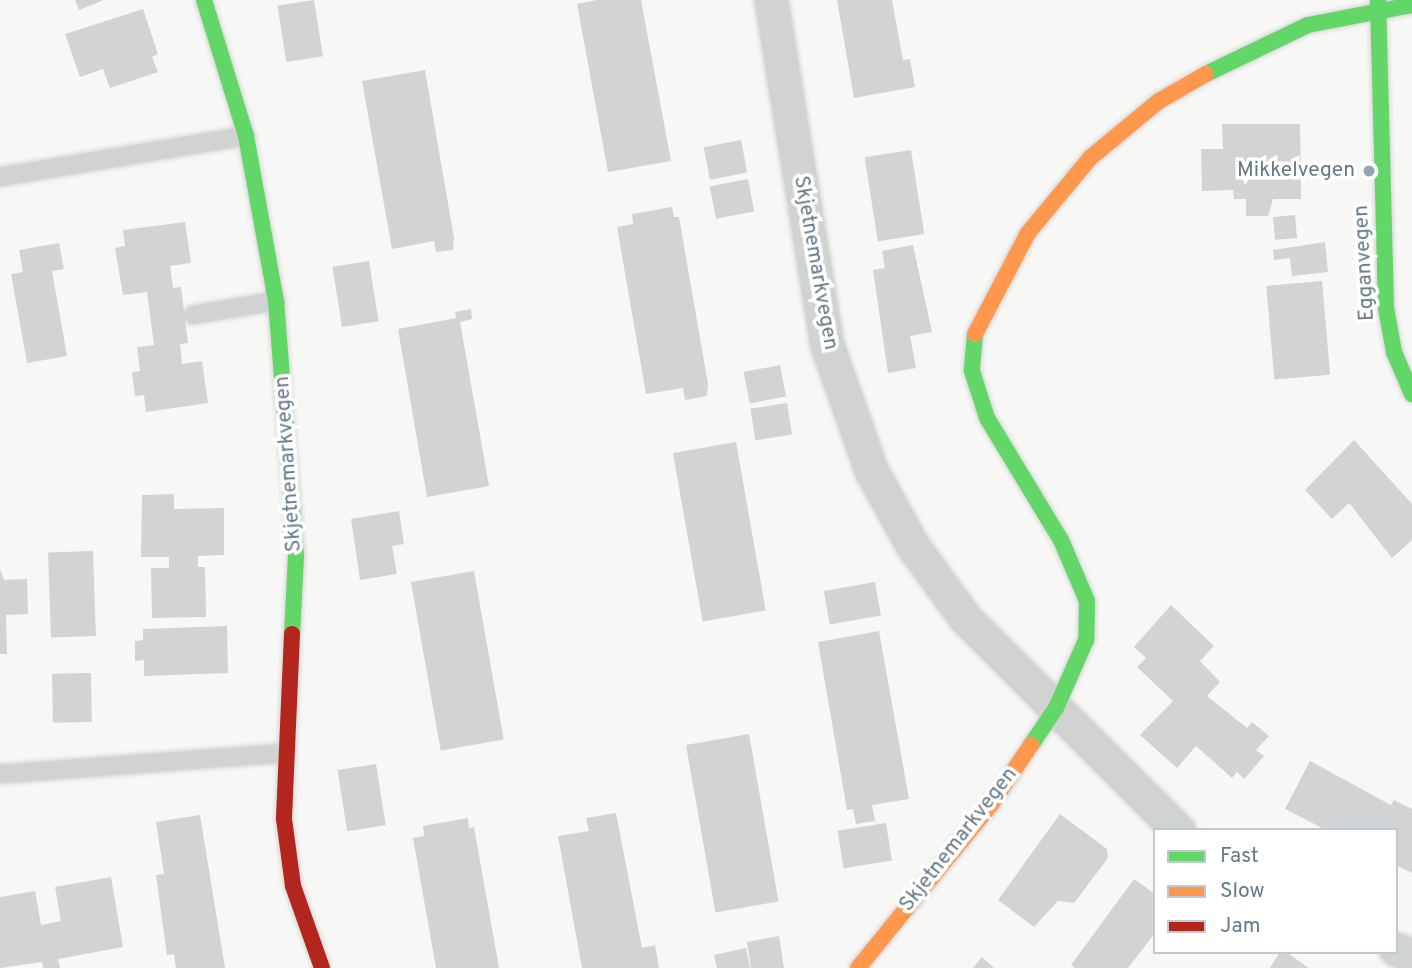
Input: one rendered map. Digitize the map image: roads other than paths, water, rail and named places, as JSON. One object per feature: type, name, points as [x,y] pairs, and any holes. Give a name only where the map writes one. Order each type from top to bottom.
[{"type":"street","name":"Skjetnemarkvegen","points":[[204,0],[246,136],[276,301],[296,556],[284,820],[293,886],[322,968]]},
{"type":"street","name":"Skjetnemarkvegen","points":[[771,0],[827,345],[871,470],[912,545],[965,618],[1176,828]]},
{"type":"street","points":[[1056,708],[1086,640],[1087,601],[1061,540],[987,418],[972,371],[976,328],[1037,223],[1090,158],[1159,101],[1238,55],[1308,25],[1378,5],[1412,5]]},
{"type":"street","name":"Egganvegen","points":[[1378,5],[1386,308],[1394,352],[1412,394]]},
{"type":"street","name":"Skjetnemarkvegen","points":[[858,968],[992,803],[1056,708]]},
{"type":"lane","points":[[0,177],[246,136]]},
{"type":"lane","points":[[193,315],[276,301]]},
{"type":"lane","points":[[0,774],[286,753]]},
{"type":"place","name":"Mikkelvegen","points":[[1369,171]]}]
